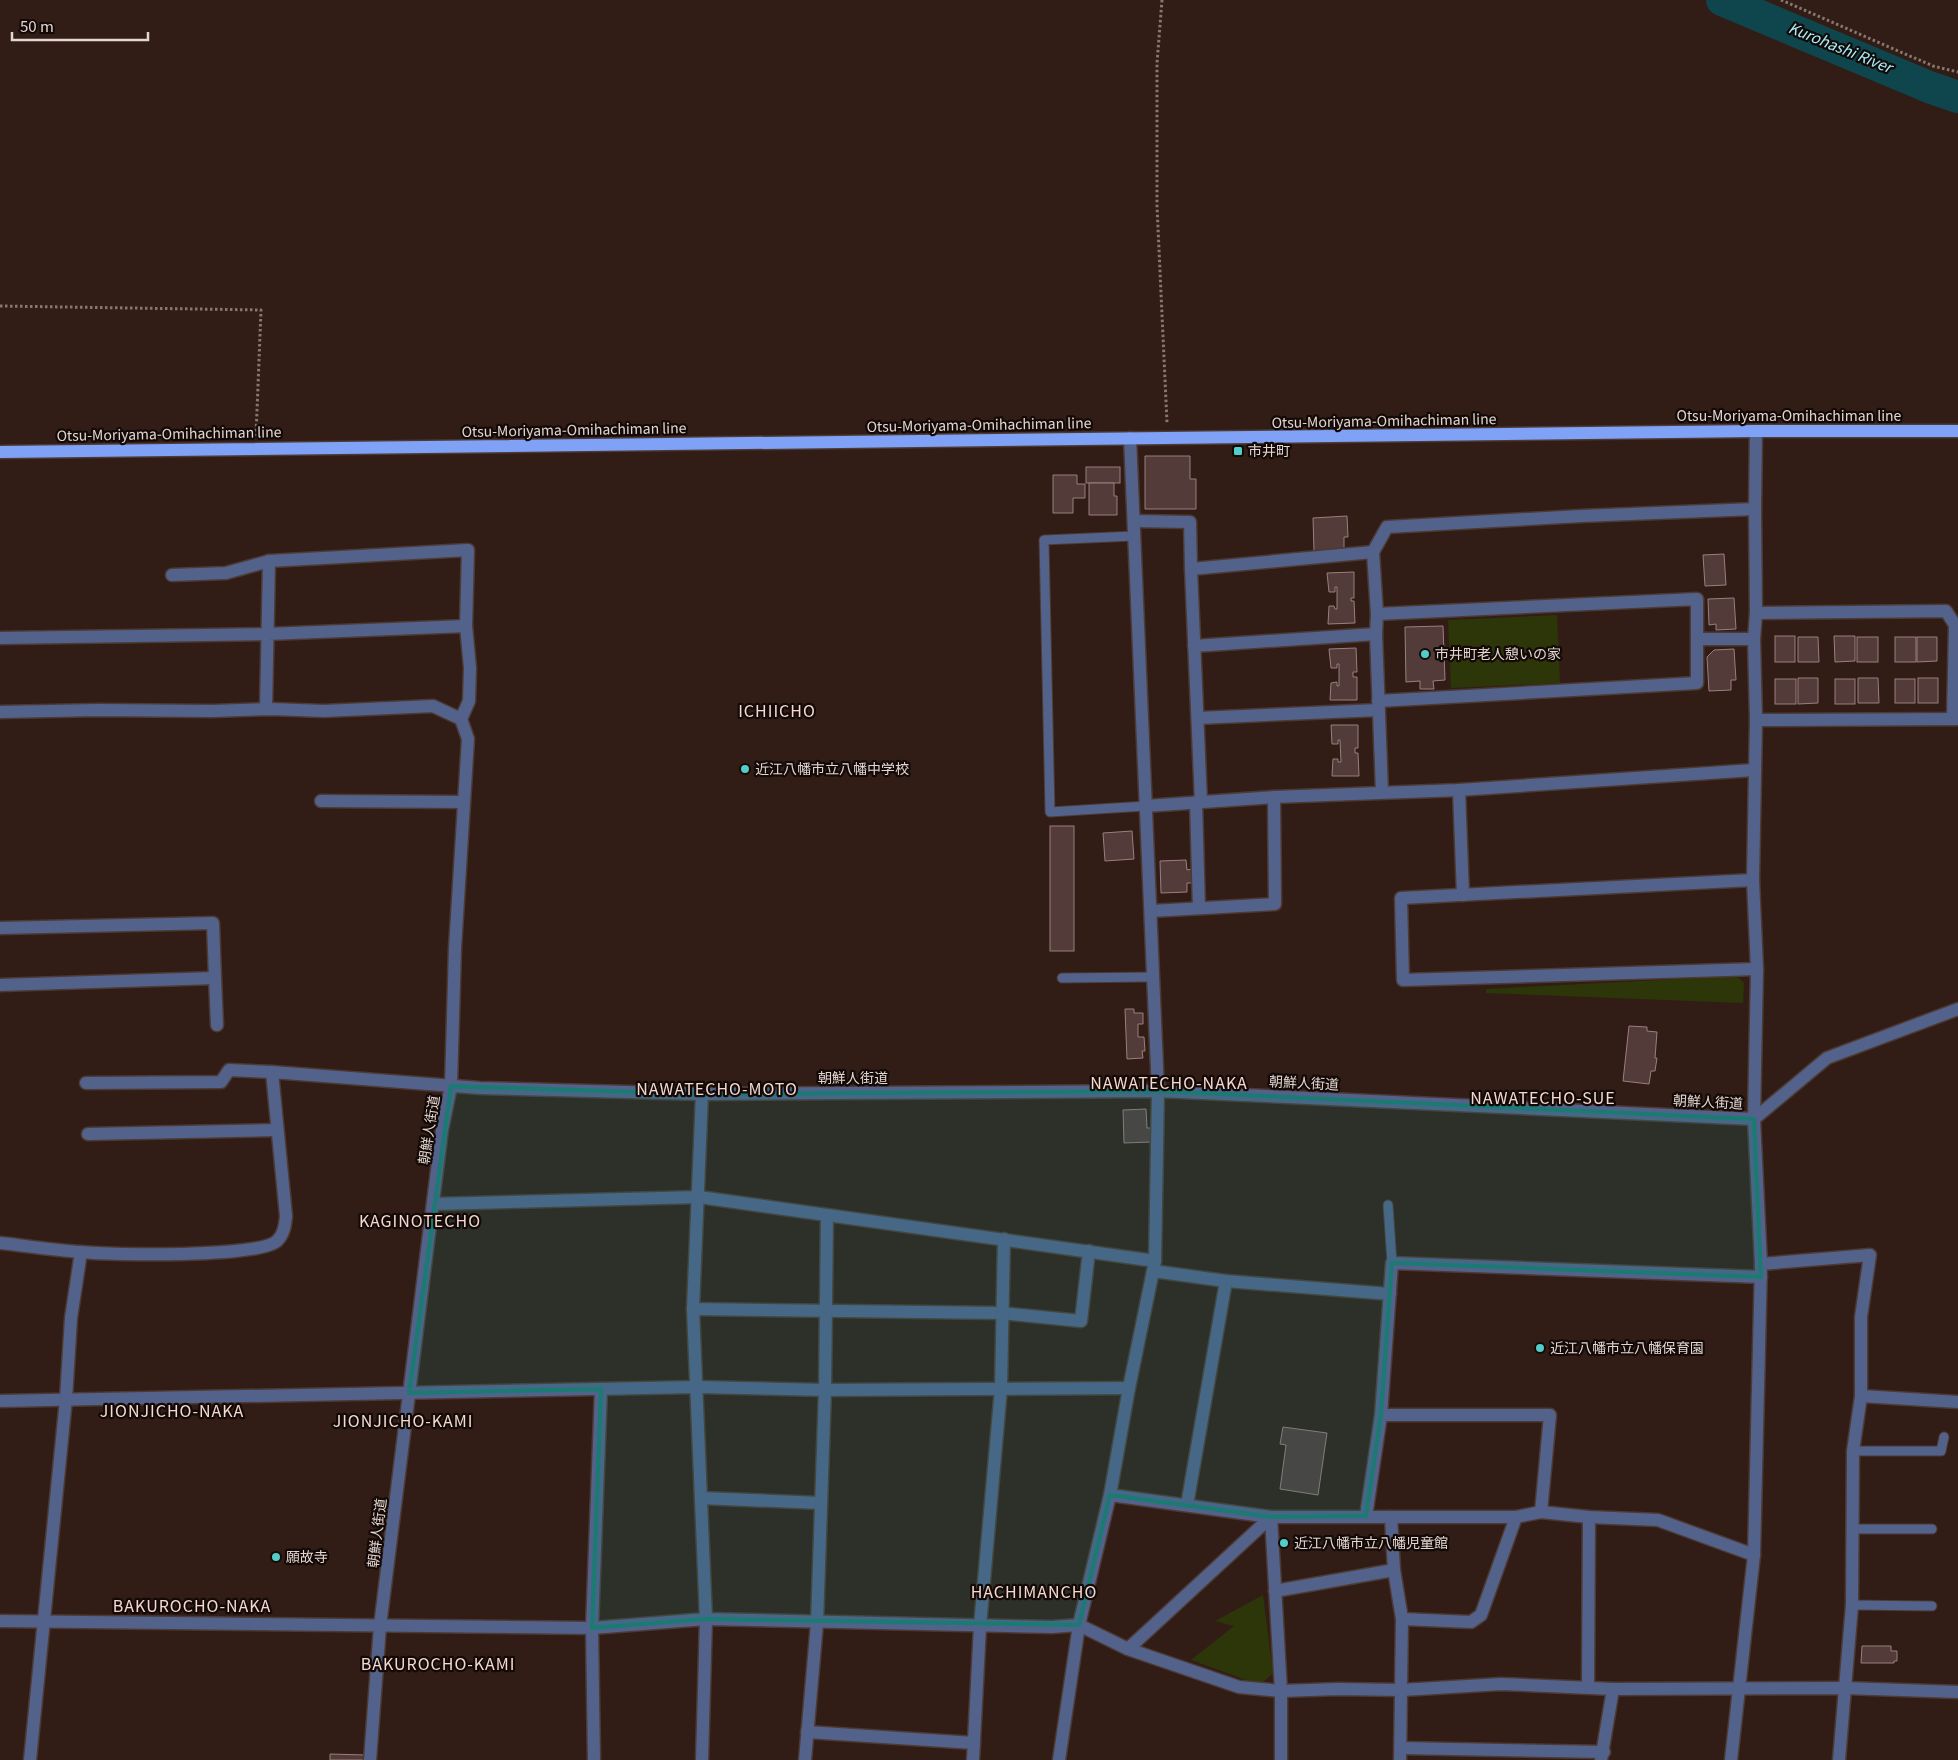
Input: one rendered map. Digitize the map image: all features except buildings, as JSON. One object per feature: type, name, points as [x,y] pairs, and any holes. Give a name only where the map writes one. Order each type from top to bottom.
[{"type":"main road","name":"Otsu-Moriyama-Omihachiman line","points":[[0,452],[1756,431],[1958,431]]},
{"type":"street","points":[[1754,1119],[1757,969],[1753,880],[1756,720],[1754,639],[1756,613],[1756,431]]},
{"type":"street","points":[[1061,1760],[1079,1625],[1110,1495],[1129,1388],[1154,1266],[1158,1091],[1130,438]]},
{"type":"street","points":[[1382,792],[1378,706],[1377,614],[1373,552],[1387,528],[1581,516],[1755,509]]},
{"type":"street","points":[[1134,520],[1190,522],[1198,718],[1199,908]]},
{"type":"street","points":[[86,1083],[221,1082],[229,1070],[451,1086],[455,948],[468,739],[461,720],[469,701],[470,668],[466,626],[468,550],[269,561],[226,574],[172,575]]},
{"type":"street","points":[[1191,569],[1373,552]]},
{"type":"street","points":[[266,709],[269,561]]},
{"type":"street","points":[[1198,718],[1698,683],[1697,599],[1377,614]]},
{"type":"street","points":[[1756,613],[1946,612],[1955,625],[1956,719],[1756,720]]},
{"type":"street","points":[[0,638],[268,634],[466,626]]},
{"type":"street","points":[[1194,646],[1376,634]]},
{"type":"street","points":[[1697,639],[1754,639]]},
{"type":"street","points":[[0,712],[266,709],[324,711],[433,706],[461,720]]},
{"type":"street","points":[[1146,806],[1274,797],[1460,790],[1754,770]]},
{"type":"street","points":[[1460,790],[1463,895]]},
{"type":"street","points":[[1151,911],[1275,904],[1274,797]]},
{"type":"street","points":[[321,801],[464,802]]},
{"type":"street","points":[[1753,880],[1401,898],[1403,980],[1757,969]]},
{"type":"street","points":[[0,928],[213,923],[217,1025]]},
{"type":"street","points":[[0,985],[215,978]]},
{"type":"street","name":"朝鮮人街道","points":[[370,1760],[380,1626],[442,1130],[451,1086],[702,1094],[1158,1091],[1754,1119],[1827,1058],[1958,1010]]},
{"type":"street","points":[[0,1243],[81,1252],[208,1254],[262,1247],[276,1242],[284,1230],[286,1216],[272,1072]]},
{"type":"street","points":[[702,1094],[693,1308],[706,1619],[702,1760]]},
{"type":"street","name":"朝鮮人街道","points":[[1731,1760],[1754,1555],[1761,1271],[1754,1119]]},
{"type":"street","points":[[88,1134],[277,1130]]},
{"type":"street","points":[[433,1204],[699,1197],[1089,1251],[1226,1281],[1390,1294]]},
{"type":"street","points":[[805,1760],[817,1623],[825,1390],[827,1215]]},
{"type":"street","points":[[973,1760],[980,1626],[1001,1388],[1001,1313],[1004,1239]]},
{"type":"street","points":[[693,1308],[1001,1313],[1081,1322],[1089,1251]]},
{"type":"street","points":[[30,1760],[66,1399],[71,1318],[81,1252]]},
{"type":"street","points":[[1366,1516],[1381,1415],[1392,1263],[1761,1271],[1870,1255],[1861,1317],[1861,1396],[1853,1451],[1854,1529],[1852,1605],[1839,1760]]},
{"type":"street","points":[[1188,1505],[1226,1281]]},
{"type":"street","points":[[0,1401],[697,1387],[825,1390],[1129,1388]]},
{"type":"street","points":[[594,1760],[592,1628],[601,1389]]},
{"type":"street","points":[[1861,1396],[1958,1402]]},
{"type":"street","points":[[1381,1415],[1550,1415],[1540,1512]]},
{"type":"street","points":[[1110,1495],[1271,1517],[1516,1517],[1540,1512],[1589,1517],[1658,1520],[1754,1555]]},
{"type":"street","points":[[701,1498],[821,1503]]},
{"type":"street","points":[[1271,1517],[1281,1691],[1281,1760]]},
{"type":"street","points":[[1128,1649],[1271,1517]]},
{"type":"street","points":[[1391,1517],[1394,1570],[1402,1619],[1401,1754],[1603,1756],[1613,1689]]},
{"type":"street","points":[[1402,1619],[1471,1622],[1481,1615],[1516,1517]]},
{"type":"street","points":[[1588,1687],[1589,1517]]},
{"type":"street","points":[[1275,1591],[1394,1570]]},
{"type":"street","points":[[0,1621],[592,1628],[706,1619],[980,1626],[1052,1627],[1079,1625],[1128,1649],[1239,1688],[1281,1691],[1338,1689],[1402,1690],[1501,1684],[1613,1689],[1845,1688],[1958,1692]]},
{"type":"street","points":[[807,1732],[974,1743]]},
{"type":"lane","points":[[1134,536],[1044,540],[1050,812],[1146,806]]},
{"type":"lane","points":[[1062,978],[1153,977]]},
{"type":"lane","points":[[1388,1205],[1392,1263]]},
{"type":"lane","points":[[1853,1451],[1941,1451],[1944,1437]]},
{"type":"lane","points":[[1854,1529],[1932,1529]]},
{"type":"lane","points":[[1852,1605],[1932,1606]]},
{"type":"path","points":[[1162,0],[1156,63],[1157,206],[1168,439]]},
{"type":"path","points":[[1781,0],[1933,66],[1958,72]]},
{"type":"path","points":[[0,306],[261,310],[256,448]]},
{"type":"highlighted area","points":[[451,1086],[702,1094],[1158,1091],[1754,1119],[1761,1277],[1392,1263],[1381,1415],[1366,1516],[1271,1517],[1110,1495],[1079,1625],[706,1619],[592,1628],[601,1389],[409,1393]]},
{"type":"green space","points":[[1557,615],[1560,683],[1451,688],[1448,620]]},
{"type":"green space","points":[[1737,976],[1744,983],[1743,1003],[1486,993],[1486,989]]},
{"type":"green space","points":[[1263,1595],[1273,1673],[1260,1685],[1191,1660],[1234,1626],[1215,1621]]},
{"type":"waterway","name":"Kurohashi River","points":[[1722,0],[1929,87],[1958,97]]},
{"type":"place","name":"市井町","points":[[1238,451]]},
{"type":"place","name":"市井町老人憩いの家","points":[[1425,654]]},
{"type":"place","name":"近江八幡市立八幡中学校","points":[[745,769]]},
{"type":"place","name":"近江八幡市立八幡保育園","points":[[1540,1348]]},
{"type":"place","name":"近江八幡市立八幡児童館","points":[[1284,1543]]},
{"type":"place","name":"願故寺","points":[[276,1557]]},
{"type":"district","name":"ICHIICHO","points":[[777,711]]},
{"type":"district","name":"NAWATECHO-NAKA","points":[[1169,1083]]},
{"type":"district","name":"NAWATECHO-MOTO","points":[[717,1089]]},
{"type":"district","name":"NAWATECHO-SUE","points":[[1543,1098]]},
{"type":"district","name":"KAGINOTECHO","points":[[420,1221]]},
{"type":"district","name":"JIONJICHO-NAKA","points":[[172,1411]]},
{"type":"district","name":"JIONJICHO-KAMI","points":[[403,1421]]},
{"type":"district","name":"HACHIMANCHO","points":[[1034,1592]]},
{"type":"district","name":"BAKUROCHO-NAKA","points":[[192,1606]]},
{"type":"district","name":"BAKUROCHO-KAMI","points":[[438,1664]]}]
